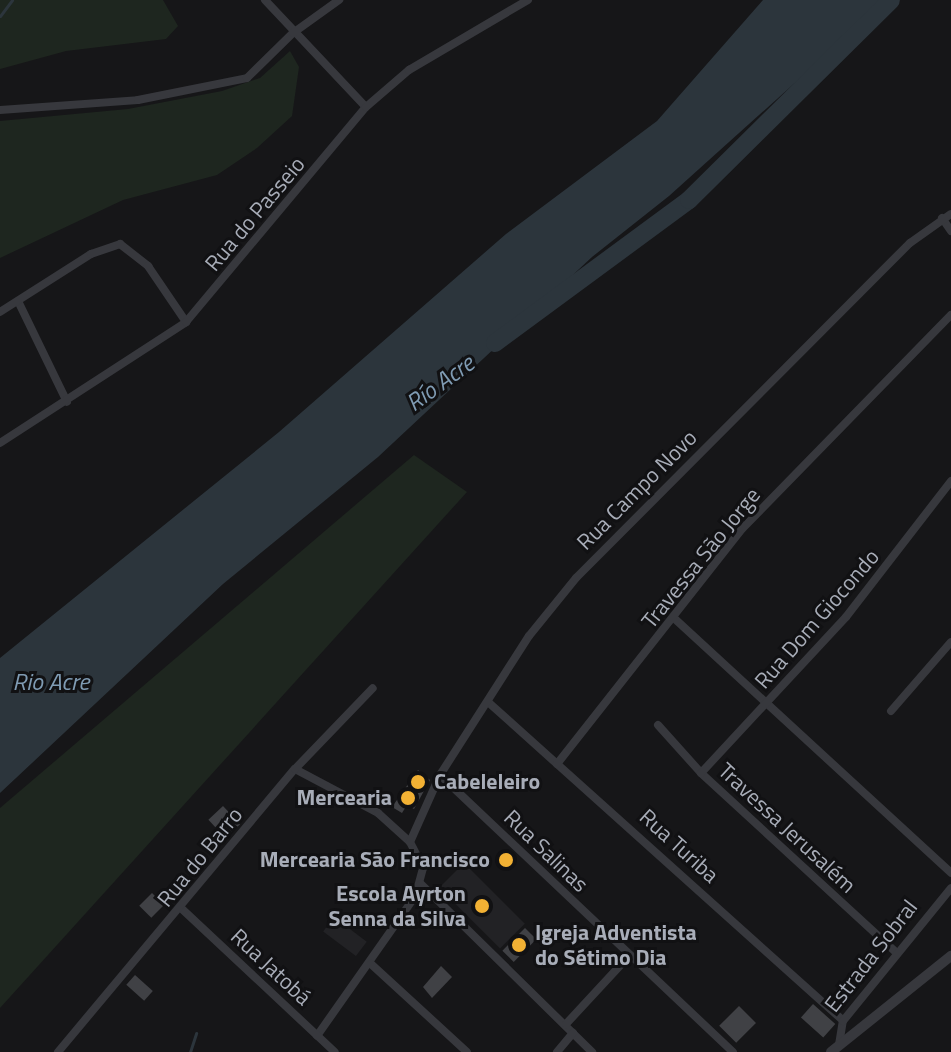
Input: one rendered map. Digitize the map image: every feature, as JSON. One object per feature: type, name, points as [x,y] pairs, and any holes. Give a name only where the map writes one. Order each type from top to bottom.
[{"type":"street","points":[[265,0],[366,107]]},
{"type":"street","points":[[0,110],[138,100],[233,82],[258,71],[293,33],[339,0]]},
{"type":"street","name":"Rua do Passeio","points":[[0,443],[186,322],[366,107],[409,70],[528,0]]},
{"type":"street","name":"Rua Campo Novo","points":[[410,842],[440,775],[529,636],[606,546],[942,218],[951,214]]},
{"type":"street","points":[[942,218],[951,231]]},
{"type":"street","points":[[0,312],[100,249],[130,247],[186,322]]},
{"type":"street","points":[[18,301],[67,402]]},
{"type":"street","name":"Travessa São Jorge","points":[[557,764],[675,619],[742,529],[951,315]]},
{"type":"street","name":"Rua Dom Giocondo","points":[[701,773],[767,705],[885,569],[951,481]]},
{"type":"street","points":[[675,619],[951,873]]},
{"type":"street","points":[[891,711],[951,642]]},
{"type":"street","name":"Rua do Barro","points":[[62,1050],[295,769],[373,688]]},
{"type":"street","name":"Rua Turiba","points":[[488,702],[843,1021]]},
{"type":"street","name":"Travessa Jerusalém","points":[[658,725],[701,773],[897,953]]},
{"type":"street","points":[[295,769],[378,813],[410,842],[417,850],[421,884],[371,964],[317,1036]]},
{"type":"street","name":"Rua Salinas","points":[[440,775],[733,1052]]},
{"type":"street","points":[[421,884],[592,1052]]},
{"type":"street","name":"Estrada Sobral","points":[[835,1049],[843,1021],[951,888]]},
{"type":"street","name":"Rua Jatobá","points":[[182,909],[335,1052]]},
{"type":"street","points":[[566,1024],[630,955]]},
{"type":"street","points":[[835,1049],[951,956]]},
{"type":"street","points":[[371,964],[467,1052]]},
{"type":"street","points":[[557,1052],[573,1033]]},
{"type":"shaded area","points":[[0,0],[163,0],[178,26],[166,39],[66,51],[0,69]]},
{"type":"shaded area","points":[[290,51],[299,67],[292,116],[257,148],[217,175],[123,200],[0,258],[0,121],[128,109],[222,91],[260,78]]},
{"type":"shaded area","points":[[414,455],[467,492],[0,1008],[0,808]]},
{"type":"shaded area","name":"Escola Ayrton Senna da Silva","points":[[464,863],[525,924],[500,949],[439,888]]},
{"type":"shaded area","points":[[334,917],[367,942],[356,956],[323,931]]},
{"type":"water","name":"Rio Acre","points":[[763,0],[887,0],[669,196],[592,257],[378,457],[223,584],[0,793],[0,658],[279,432],[506,234],[657,121]]},
{"type":"building","points":[[418,770],[430,780],[414,809],[407,805],[402,813],[392,807]]},
{"type":"building","points":[[223,806],[240,824],[225,838],[208,820]]},
{"type":"building","points":[[152,893],[164,905],[151,918],[139,906]]},
{"type":"building","name":"Igreja Adventista do Sétimo Dia","points":[[525,928],[536,939],[514,962],[502,951]]},
{"type":"building","points":[[441,966],[452,977],[432,998],[423,987]]},
{"type":"building","points":[[135,975],[153,991],[144,1001],[126,985]]},
{"type":"building","points":[[813,1004],[835,1024],[823,1037],[801,1017]]},
{"type":"building","points":[[739,1006],[756,1023],[736,1043],[719,1026]]},
{"type":"waterway","points":[[0,16],[12,0]]},
{"type":"waterway","name":"Río Acre","points":[[495,343],[689,200],[891,0]]},
{"type":"waterway","points":[[190,1052],[196,1033]]},
{"type":"place","name":"Cabeleleiro","points":[[418,782]]},
{"type":"place","name":"Mercearia","points":[[408,798]]},
{"type":"place","name":"Mercearia São Francisco","points":[[506,860]]},
{"type":"place","name":"Escola Ayrton Senna da Silva","points":[[482,906]]},
{"type":"place","name":"Igreja Adventista do Sétimo Dia","points":[[519,945]]}]
